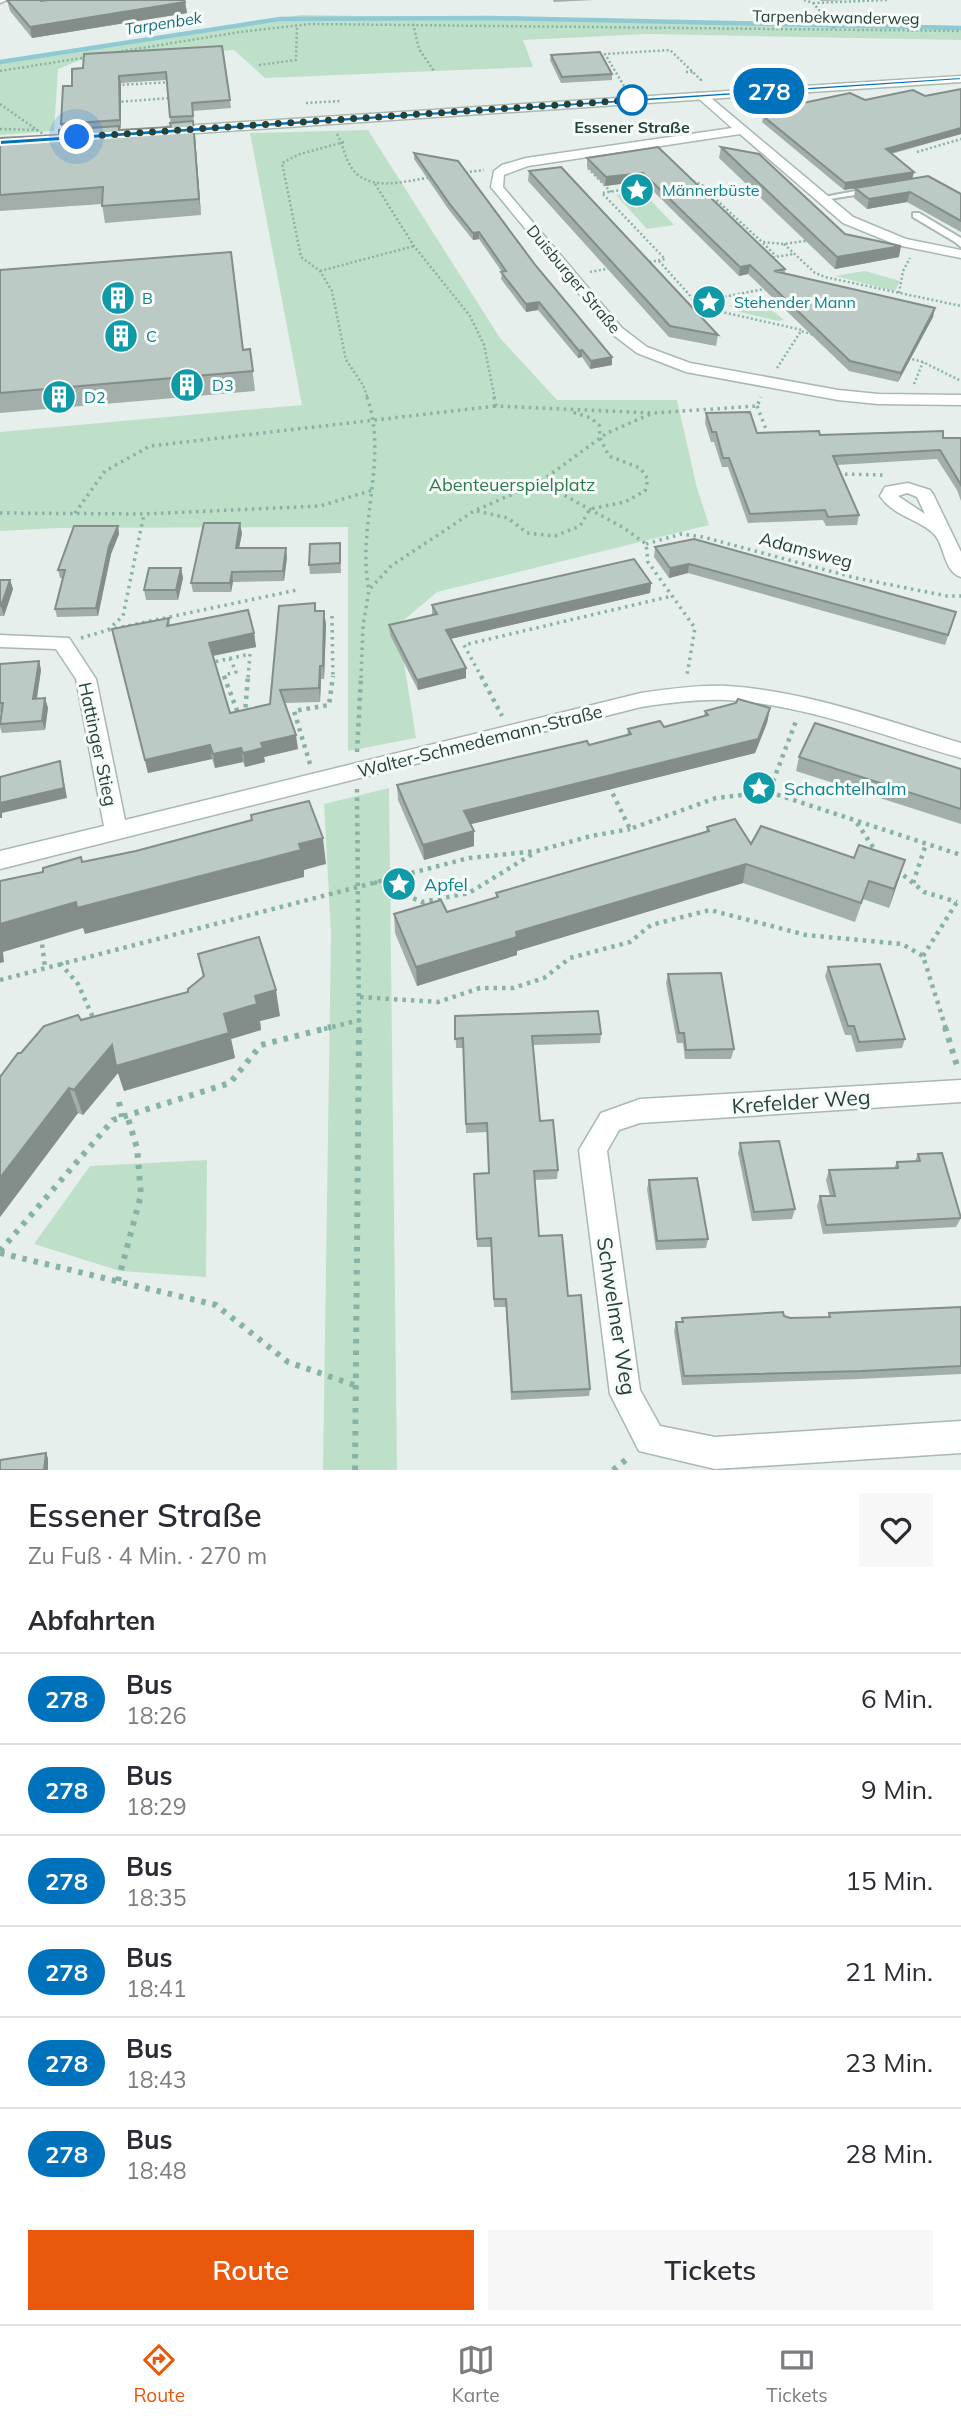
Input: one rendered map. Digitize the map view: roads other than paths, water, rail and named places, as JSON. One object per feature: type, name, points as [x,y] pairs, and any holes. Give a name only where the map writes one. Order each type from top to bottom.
[{"type":"street","points":[[156,132],[961,79]]},
{"type":"street","points":[[703,95],[859,226],[918,245],[960,250]]},
{"type":"street","name":"Duisburger Straße","points":[[742,130],[526,162],[506,168],[498,174],[497,187],[617,331],[642,350],[686,366],[838,395],[878,399],[961,400]]},
{"type":"street","points":[[898,488],[917,490],[925,494],[961,571]]},
{"type":"street","name":"Hattinger Stieg","points":[[0,641],[62,643],[86,679],[116,830]]},
{"type":"street","name":"Walter-Schmedemann-Straße","points":[[0,860],[316,782],[356,775],[641,700],[683,693],[737,692],[803,704],[961,751]]},
{"type":"street","name":"Krefelder Weg","points":[[640,1111],[961,1091]]},
{"type":"street","name":"Schwelmer Weg","points":[[640,1111],[610,1121],[593,1150],[625,1394],[650,1440],[715,1452],[961,1437]]},
{"type":"lane","points":[[823,198],[879,188]]},
{"type":"lane","points":[[916,215],[958,240],[960,250]]},
{"type":"waterway","name":"Tarpenbek","points":[[0,62],[280,19],[491,18],[961,28]]},
{"type":"place","name":"Essener Straße","points":[[632,100]]},
{"type":"place","name":"Männerbüste","points":[[637,190]]},
{"type":"place","name":"B","points":[[118,298]]},
{"type":"place","name":"Stehender Mann","points":[[709,302]]},
{"type":"place","name":"C","points":[[121,336]]},
{"type":"place","name":"D3","points":[[187,385]]},
{"type":"place","name":"D2","points":[[59,397]]},
{"type":"place","name":"Schachtelhalm","points":[[759,788]]},
{"type":"place","name":"Apfel","points":[[399,884]]},
{"type":"park label","name":"Abenteuerspielplatz","points":[[512,484]]}]
